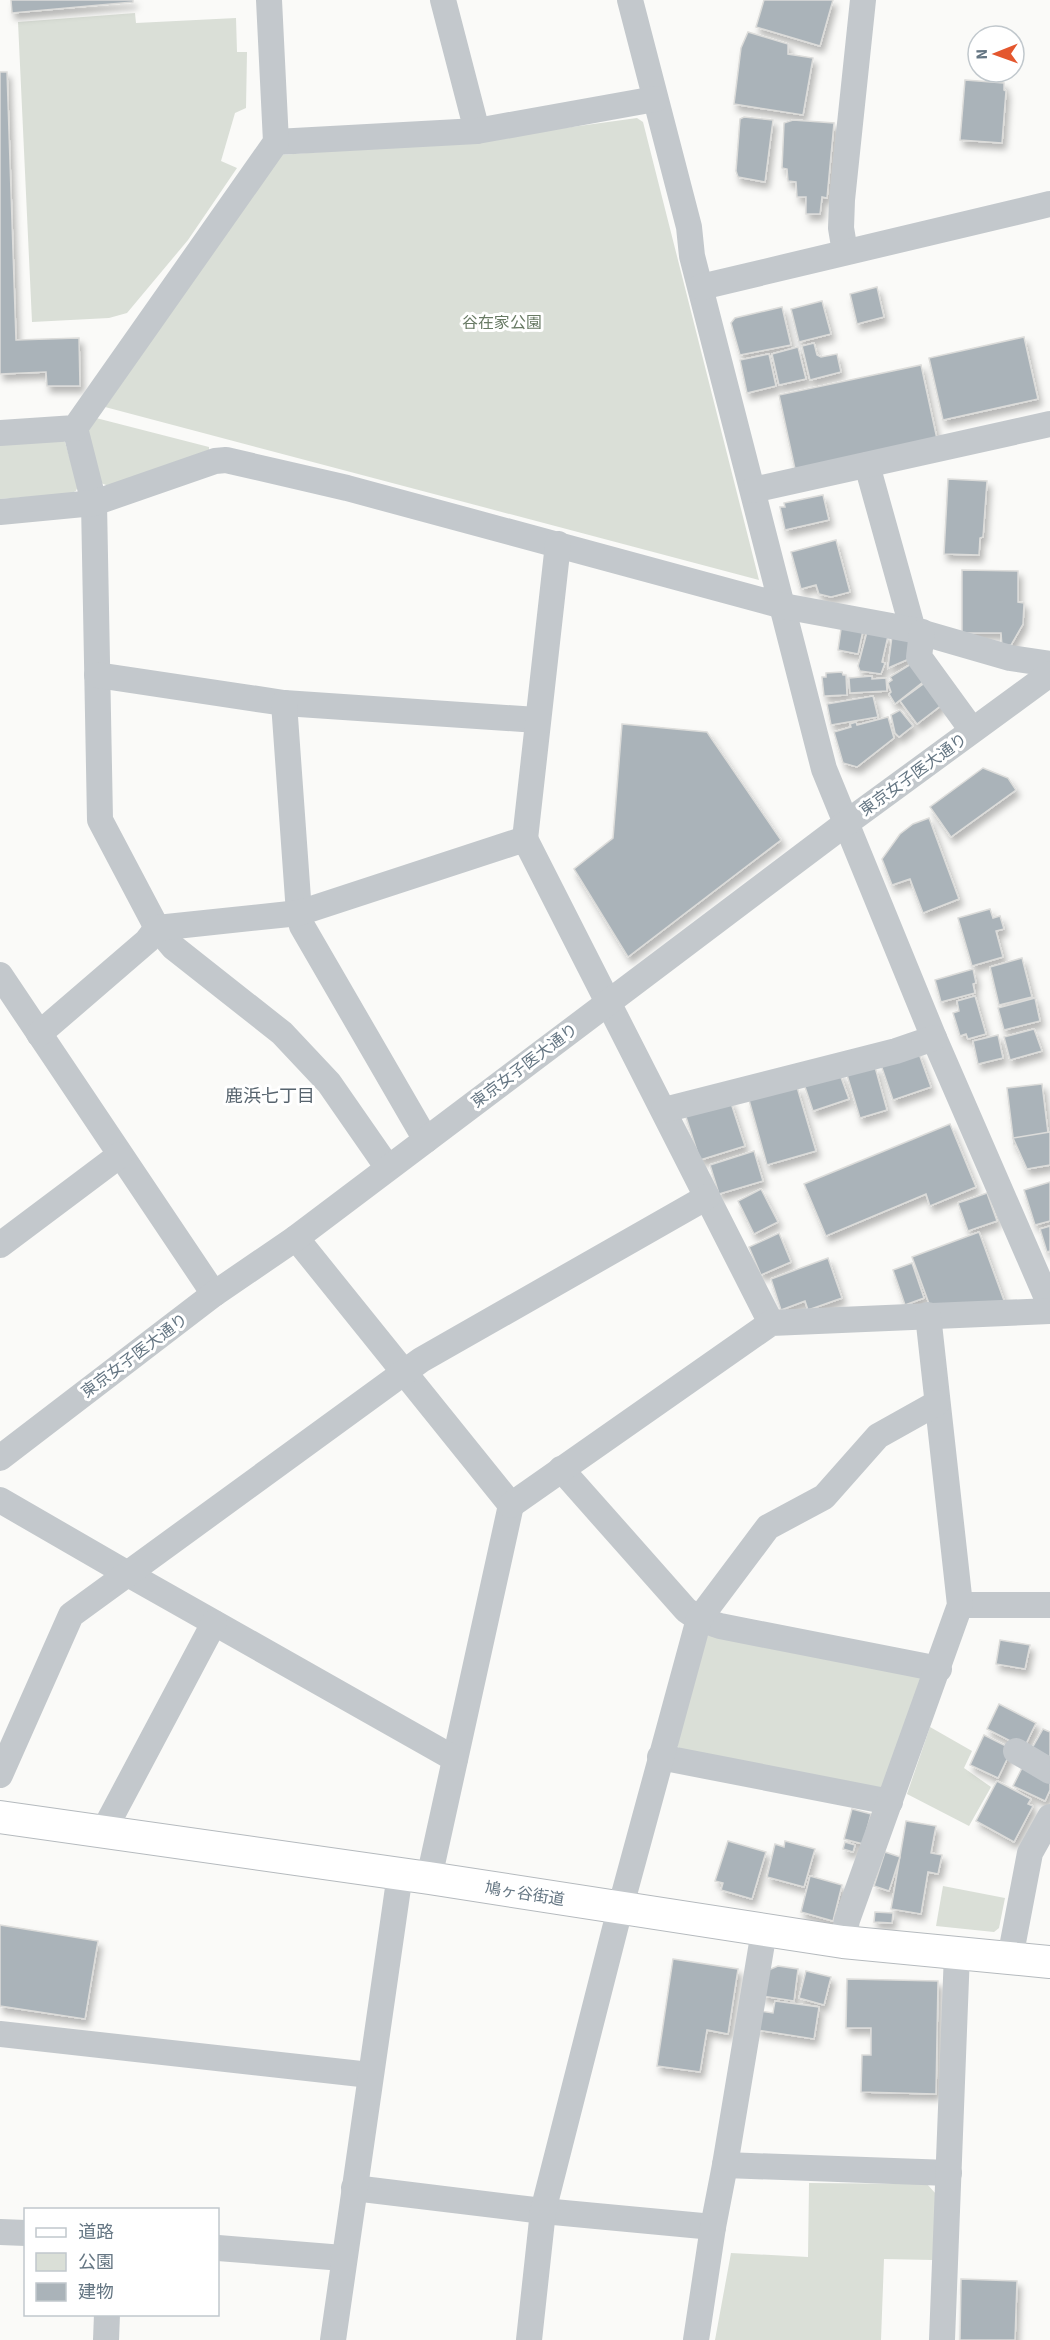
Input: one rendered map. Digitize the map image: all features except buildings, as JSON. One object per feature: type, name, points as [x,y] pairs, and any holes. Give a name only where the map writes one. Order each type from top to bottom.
[{"type":"main road","name":"鳩ヶ谷街道","points":[[0,1817],[415,1876],[843,1942],[1050,1962]]},
{"type":"street","points":[[269,0],[276,142],[75,428],[94,503],[99,820],[157,928],[173,947],[282,1033],[329,1083],[388,1168]]},
{"type":"street","points":[[443,0],[477,130]]},
{"type":"street","points":[[630,0],[689,227],[692,256],[824,769],[934,1038],[1050,1305]]},
{"type":"street","points":[[845,252],[841,228],[842,200],[863,0]]},
{"type":"street","points":[[276,142],[477,130],[655,99]]},
{"type":"street","points":[[700,287],[1050,204]]},
{"type":"street","points":[[753,490],[1050,423]]},
{"type":"street","points":[[0,434],[75,428]]},
{"type":"street","points":[[0,512],[94,503],[215,461],[226,460],[358,491],[783,606],[918,631],[1010,658],[1050,664]]},
{"type":"street","points":[[867,465],[918,631],[919,657],[972,730]]},
{"type":"street","points":[[558,544],[525,839],[771,1323]]},
{"type":"street","name":"東京女子医大通り","points":[[0,1458],[214,1294],[296,1238],[845,824],[1050,674]]},
{"type":"street","points":[[97,675],[284,703],[537,720]]},
{"type":"street","points":[[284,703],[299,913],[302,926],[426,1140]]},
{"type":"street","points":[[39,1034],[147,941],[157,928],[299,913],[525,839]]},
{"type":"street","points":[[0,975],[214,1294]]},
{"type":"street","points":[[664,1110],[896,1051],[934,1038]]},
{"type":"street","points":[[0,1245],[120,1155]]},
{"type":"street","points":[[0,1775],[71,1615],[421,1360],[707,1197]]},
{"type":"street","points":[[296,1238],[511,1505]]},
{"type":"street","points":[[333,2340],[370,2075],[415,1876],[455,1759],[511,1505],[771,1323],[1050,1311]]},
{"type":"street","points":[[843,1942],[847,1920],[960,1605],[928,1316]]},
{"type":"street","points":[[529,2340],[543,2211],[620,1909],[699,1618],[768,1527],[824,1497],[878,1436],[937,1403]]},
{"type":"street","points":[[561,1469],[686,1610],[699,1618],[720,1626],[939,1668]]},
{"type":"street","points":[[0,1500],[455,1759]]},
{"type":"street","points":[[960,1605],[1050,1605]]},
{"type":"street","points":[[104,1832],[214,1623]]},
{"type":"street","points":[[1016,1750],[1050,1771]]},
{"type":"street","points":[[660,1757],[890,1802]]},
{"type":"street","points":[[1010,1958],[1030,1853],[1050,1817]]},
{"type":"street","points":[[696,2340],[764,1931]]},
{"type":"street","points":[[942,2340],[952,2188],[957,1953]]},
{"type":"street","points":[[0,2034],[370,2075]]},
{"type":"street","points":[[725,2165],[952,2188]]},
{"type":"street","points":[[354,2188],[543,2211],[713,2227]]},
{"type":"street","points":[[0,2232],[24,2233]]},
{"type":"street","points":[[219,2248],[343,2258]]},
{"type":"street","points":[[106,2340],[107,2316]]},
{"type":"green space","points":[[135,13],[136,23],[236,18],[237,52],[247,52],[246,108],[235,113],[221,161],[237,168],[188,240],[127,313],[109,318],[32,322],[18,22]]},
{"type":"green space","name":"谷在家公園","points":[[637,118],[643,122],[759,580],[105,407],[280,155],[470,141]]},
{"type":"green space","points":[[96,418],[209,447],[209,453],[111,487],[101,483],[87,430]]},
{"type":"green space","points":[[60,439],[65,442],[78,486],[76,491],[69,494],[0,499],[0,445]]},
{"type":"green space","points":[[713,1632],[918,1674],[923,1683],[887,1785],[876,1791],[683,1754],[676,1744],[704,1639]]},
{"type":"green space","points":[[930,1727],[972,1751],[964,1768],[991,1787],[969,1826],[907,1794]]},
{"type":"green space","points":[[943,1886],[1005,1898],[999,1928],[994,1932],[936,1926]]},
{"type":"green space","points":[[809,2183],[927,2184],[936,2194],[933,2260],[884,2259],[881,2340],[715,2340],[731,2253],[808,2257]]},
{"type":"district","name":"鹿浜七丁目","points":[[270,1096]]}]
